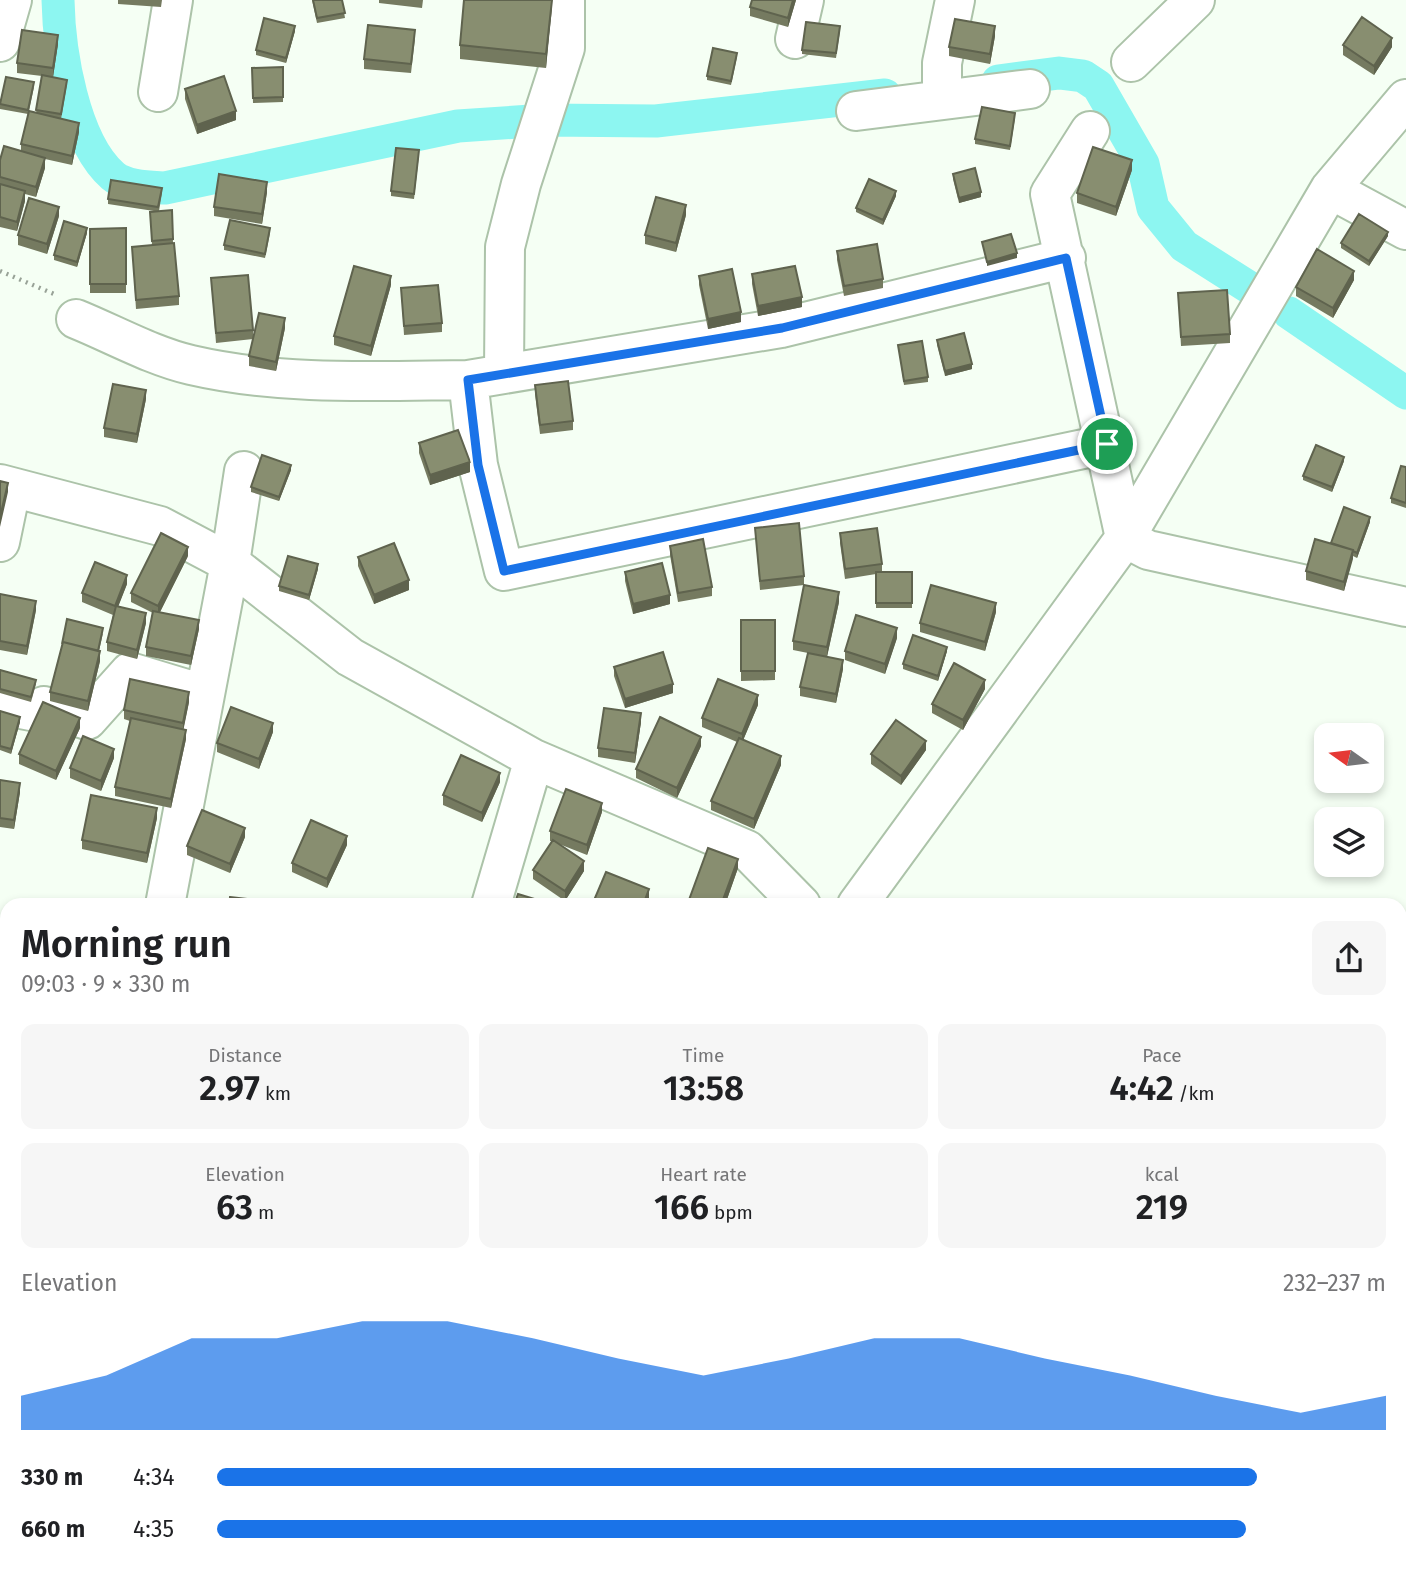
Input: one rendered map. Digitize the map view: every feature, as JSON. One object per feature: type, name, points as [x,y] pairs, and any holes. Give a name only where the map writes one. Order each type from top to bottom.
[{"type":"street","points":[[0,42],[12,0]]},
{"type":"street","points":[[158,92],[173,0]]},
{"type":"street","points":[[565,0],[565,48],[521,184],[505,247],[486,377],[478,465],[504,571],[1107,444]]},
{"type":"street","points":[[795,39],[804,0]]},
{"type":"street","points":[[941,91],[955,0]]},
{"type":"street","points":[[1131,62],[1195,0]]},
{"type":"street","points":[[856,111],[941,91],[1030,89]]},
{"type":"street","points":[[862,898],[1125,538],[1330,189],[1406,99]]},
{"type":"street","points":[[1090,131],[1051,194],[1107,444],[1125,538]]},
{"type":"street","points":[[1330,189],[1406,230]]},
{"type":"street","points":[[76,319],[188,364],[261,379],[359,382],[486,377],[782,328],[1066,258]]},
{"type":"street","points":[[166,898],[230,563],[244,471]]},
{"type":"street","points":[[0,542],[6,487],[160,526],[230,563],[350,657],[534,759],[747,850],[794,898]]},
{"type":"street","points":[[1125,538],[1147,550],[1406,607]]},
{"type":"street","points":[[0,705],[31,711],[44,706],[87,720],[130,672],[203,694]]},
{"type":"street","points":[[493,898],[534,759]]},
{"type":"path","points":[[0,271],[66,299],[76,319]]},
{"type":"building","points":[[313,0],[342,0],[345,13],[317,18]]},
{"type":"building","points":[[464,0],[552,0],[546,54],[460,45]]},
{"type":"building","points":[[752,0],[793,0],[788,18],[750,7]]},
{"type":"building","points":[[1362,17],[1392,38],[1374,66],[1343,45]]},
{"type":"building","points":[[264,18],[295,26],[286,58],[256,50]]},
{"type":"building","points":[[955,19],[995,26],[990,54],[949,47]]},
{"type":"building","points":[[806,22],[840,26],[836,53],[802,50]]},
{"type":"building","points":[[368,25],[415,30],[411,64],[364,59]]},
{"type":"building","points":[[22,30],[58,35],[53,68],[17,63]]},
{"type":"building","points":[[713,48],[737,53],[731,81],[707,76]]},
{"type":"building","points":[[283,67],[283,97],[253,98],[252,68]]},
{"type":"building","points":[[42,75],[67,80],[61,114],[36,110]]},
{"type":"building","points":[[224,76],[236,111],[197,125],[185,89]]},
{"type":"building","points":[[6,77],[34,82],[28,110],[0,104]]},
{"type":"building","points":[[982,107],[1015,113],[1010,146],[975,139]]},
{"type":"building","points":[[29,111],[79,123],[72,156],[21,144]]},
{"type":"building","points":[[4,146],[45,158],[36,187],[0,177],[0,160]]},
{"type":"building","points":[[1093,147],[1132,160],[1116,207],[1077,193]]},
{"type":"building","points":[[396,148],[419,150],[414,194],[391,191]]},
{"type":"building","points":[[975,168],[981,192],[959,198],[953,174]]},
{"type":"building","points":[[219,174],[267,182],[262,214],[214,207]]},
{"type":"building","points":[[869,179],[896,191],[883,220],[856,208]]},
{"type":"building","points":[[111,180],[162,188],[158,207],[108,199]]},
{"type":"building","points":[[0,184],[25,191],[17,222],[0,217]]},
{"type":"building","points":[[656,197],[686,205],[676,243],[645,235]]},
{"type":"building","points":[[29,198],[59,207],[47,244],[18,235]]},
{"type":"building","points":[[172,210],[173,239],[152,241],[150,212]]},
{"type":"building","points":[[1359,214],[1388,232],[1369,261],[1341,243]]},
{"type":"building","points":[[230,220],[270,228],[265,254],[224,245]]},
{"type":"building","points":[[64,221],[87,228],[77,262],[54,255]]},
{"type":"building","points":[[126,228],[126,284],[90,284],[90,229]]},
{"type":"building","points":[[1011,234],[1017,253],[987,262],[982,242]]},
{"type":"building","points":[[174,243],[179,296],[136,300],[132,247]]},
{"type":"building","points":[[877,244],[883,279],[844,286],[837,251]]},
{"type":"building","points":[[1317,249],[1354,271],[1333,308],[1296,287]]},
{"type":"building","points":[[354,266],[391,276],[371,346],[334,336]]},
{"type":"building","points":[[795,266],[802,297],[758,306],[752,274]]},
{"type":"building","points":[[732,269],[741,312],[708,319],[699,276]]},
{"type":"building","points":[[248,275],[253,330],[216,333],[211,278]]},
{"type":"building","points":[[438,285],[442,323],[404,326],[401,288]]},
{"type":"building","points":[[1227,290],[1230,334],[1181,337],[1178,293]]},
{"type":"building","points":[[259,313],[285,318],[276,362],[249,356]]},
{"type":"building","points":[[964,333],[972,364],[945,371],[937,340]]},
{"type":"building","points":[[922,341],[928,377],[904,381],[898,345]]},
{"type":"building","points":[[568,381],[573,421],[540,425],[535,385]]},
{"type":"building","points":[[113,384],[146,390],[137,434],[104,428]]},
{"type":"building","points":[[458,430],[470,462],[430,475],[419,443]]},
{"type":"building","points":[[1316,445],[1344,457],[1332,487],[1303,476]]},
{"type":"building","points":[[262,455],[291,465],[279,497],[251,487]]},
{"type":"building","points":[[1401,466],[1406,467],[1406,503],[1391,498]]},
{"type":"building","points":[[0,481],[8,483],[0,517]]},
{"type":"building","points":[[1344,507],[1370,517],[1357,553],[1331,543]]},
{"type":"building","points":[[799,523],[804,576],[760,581],[755,528]]},
{"type":"building","points":[[877,528],[882,564],[845,569],[840,533]]},
{"type":"building","points":[[161,533],[188,547],[158,606],[131,593]]},
{"type":"building","points":[[703,539],[712,587],[678,593],[670,546]]},
{"type":"building","points":[[1315,539],[1353,550],[1344,582],[1306,571]]},
{"type":"building","points":[[394,543],[409,580],[374,595],[358,557]]},
{"type":"building","points":[[288,556],[318,564],[309,595],[279,586]]},
{"type":"building","points":[[95,562],[127,575],[115,606],[82,593]]},
{"type":"building","points":[[662,563],[670,595],[633,604],[625,572]]},
{"type":"building","points":[[876,572],[912,572],[912,603],[876,603]]},
{"type":"building","points":[[804,585],[839,592],[827,647],[793,641]]},
{"type":"building","points":[[931,585],[996,603],[985,642],[920,623]]},
{"type":"building","points":[[0,594],[36,601],[27,646],[0,641]]},
{"type":"building","points":[[116,606],[146,613],[137,650],[107,642]]},
{"type":"building","points":[[153,611],[199,620],[191,656],[146,647]]},
{"type":"building","points":[[856,615],[897,628],[885,664],[845,651]]},
{"type":"building","points":[[67,619],[103,628],[98,651],[63,642],[62,644]]},
{"type":"building","points":[[741,620],[775,620],[775,671],[741,671]]},
{"type":"building","points":[[913,635],[947,647],[938,676],[903,664]]},
{"type":"building","points":[[63,642],[100,651],[88,701],[50,692]]},
{"type":"building","points":[[663,652],[673,684],[625,699],[614,667]]},
{"type":"building","points":[[808,653],[843,660],[836,694],[800,687]]},
{"type":"building","points":[[954,663],[985,680],[963,720],[932,704]]},
{"type":"building","points":[[0,670],[36,680],[31,697],[0,689]]},
{"type":"building","points":[[130,679],[189,692],[183,723],[124,710]]},
{"type":"building","points":[[718,679],[758,695],[742,734],[702,718]]},
{"type":"building","points":[[43,702],[80,718],[56,771],[19,754]]},
{"type":"building","points":[[231,707],[273,723],[259,759],[217,743]]},
{"type":"building","points":[[604,708],[641,713],[635,753],[598,748]]},
{"type":"building","points":[[0,711],[20,717],[11,749],[0,746]]},
{"type":"building","points":[[660,717],[701,737],[677,788],[636,769]]},
{"type":"building","points":[[131,718],[186,730],[171,799],[115,787]]},
{"type":"building","points":[[896,720],[926,741],[901,776],[871,754]]},
{"type":"building","points":[[83,736],[114,749],[101,781],[70,768]]},
{"type":"building","points":[[739,738],[781,756],[754,819],[711,801]]},
{"type":"building","points":[[461,755],[500,773],[482,813],[443,795]]},
{"type":"building","points":[[0,780],[20,783],[14,820],[0,818]]},
{"type":"building","points":[[566,789],[602,803],[587,845],[550,831]]},
{"type":"building","points":[[91,795],[157,808],[147,853],[82,840]]},
{"type":"building","points":[[202,810],[245,828],[230,864],[187,846]]},
{"type":"building","points":[[311,820],[347,836],[327,879],[292,863]]},
{"type":"building","points":[[553,840],[584,861],[565,891],[533,870]]},
{"type":"building","points":[[708,848],[738,859],[724,898],[690,898]]},
{"type":"building","points":[[606,872],[649,889],[646,898],[595,898]]},
{"type":"waterway","points":[[58,0],[65,69],[78,118],[88,141],[113,176],[118,180],[145,187],[165,188],[458,126],[546,120],[656,121],[885,95]]},
{"type":"waterway","points":[[998,81],[1059,73],[1083,76],[1098,86],[1143,164],[1153,208],[1184,246],[1258,293]]},
{"type":"waterway","points":[[1289,313],[1406,393]]},
{"type":"route","points":[[1066,258],[1107,444],[504,571],[478,465],[468,380],[782,328],[1066,258]]}]
